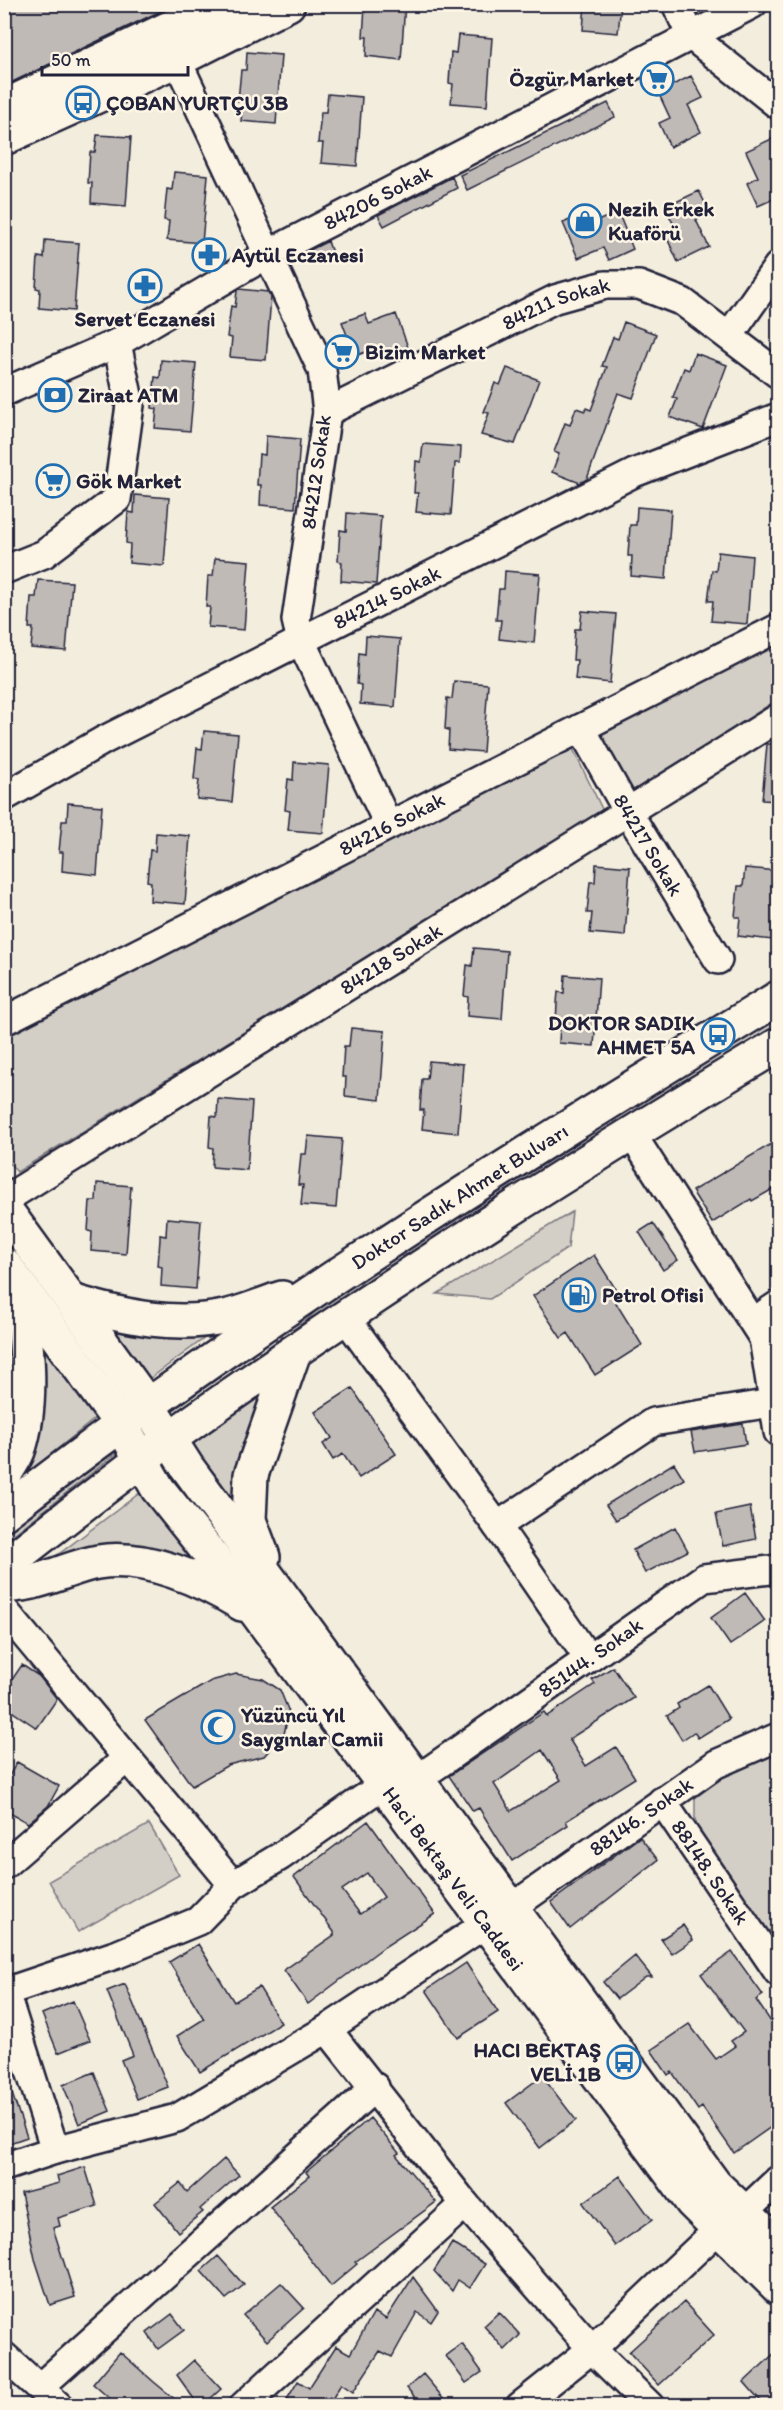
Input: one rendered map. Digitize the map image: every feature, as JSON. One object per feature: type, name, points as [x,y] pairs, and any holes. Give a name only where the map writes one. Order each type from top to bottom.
[{"type":"main road","points":[[4,107],[220,4]]},
{"type":"main road","points":[[4,138],[177,60],[288,4]]},
{"type":"main road","name":"Doktor Sadık Ahmet Bulvarı","points":[[121,1424],[315,1288],[778,998]]},
{"type":"main road","name":"Doktor Sadık Ahmet Bulvarı","points":[[142,1460],[294,1352],[346,1318],[630,1133],[778,1045]]},
{"type":"main road","name":"Haci Bektaş Veli Caddesi","points":[[4,1208],[75,1302],[148,1406],[187,1467],[416,1780],[499,1916],[692,2202],[778,2245]]},
{"type":"main road","points":[[4,1475],[18,1451],[27,1411],[25,1330],[12,1274]]},
{"type":"main road","name":"Haci Bektaş Veli Caddesi","points":[[12,1274],[121,1424],[158,1490],[257,1613],[384,1784],[499,1916]]},
{"type":"main road","points":[[75,1302],[120,1316],[154,1322],[189,1321],[228,1316],[315,1288]]},
{"type":"main road","points":[[273,1583],[249,1520],[251,1474],[294,1352]]},
{"type":"main road","points":[[4,1513],[121,1424]]},
{"type":"main road","points":[[4,1566],[142,1460]]},
{"type":"main road","points":[[4,1586],[33,1582],[99,1562],[130,1562],[170,1572],[217,1588],[257,1613]]},
{"type":"main road","name":"Haci Bektaş Veli Caddesi","points":[[731,2222],[778,2287]]},
{"type":"street","points":[[676,4],[690,36],[778,105]]},
{"type":"street","name":"84206 Sokak","points":[[4,392],[117,344],[268,254],[753,4]]},
{"type":"street","name":"84212 Sokak","points":[[177,60],[322,370],[327,411],[296,620],[301,641],[388,824]]},
{"type":"street","points":[[729,336],[778,266]]},
{"type":"street","name":"84211 Sokak","points":[[327,411],[555,299],[605,285],[639,285],[683,302],[778,374]]},
{"type":"street","points":[[4,570],[45,554],[117,499],[130,405],[117,344]]},
{"type":"street","name":"84214 Sokak","points":[[4,797],[104,740],[634,473],[778,417]]},
{"type":"street","name":"84216 Sokak","points":[[4,1021],[388,824],[778,628]]},
{"type":"street","name":"84218 Sokak","points":[[4,1200],[778,718]]},
{"type":"street","name":"84217 Sokak","points":[[581,728],[628,812],[718,960]]},
{"type":"street","points":[[630,1133],[764,1338]]},
{"type":"street","points":[[778,1305],[766,1312],[764,1338],[777,1402],[778,1432]]},
{"type":"street","points":[[346,1318],[497,1526],[588,1658]]},
{"type":"street","points":[[497,1526],[653,1422],[777,1402]]},
{"type":"street","name":"85144. Sokak","points":[[416,1780],[704,1578],[778,1569]]},
{"type":"street","points":[[4,1610],[233,1886]]},
{"type":"street","name":"88146. Sokak","points":[[4,2168],[55,2150],[177,2118],[327,2029],[499,1916],[717,1764],[778,1737]]},
{"type":"street","points":[[4,1865],[126,1759]]},
{"type":"street","points":[[55,2150],[5,1992],[118,1954],[198,1921],[233,1886],[281,1856],[384,1784]]},
{"type":"street","name":"88148. Sokak","points":[[662,1802],[774,1955]]},
{"type":"street","points":[[327,2029],[465,2204],[592,2349],[650,2406]]},
{"type":"street","points":[[41,2386],[375,2087]]},
{"type":"street","points":[[520,2406],[592,2349],[778,2180]]},
{"type":"street","points":[[243,2406],[465,2204]]},
{"type":"street","points":[[4,2356],[41,2386],[60,2406]]},
{"type":"shaded area","points":[[778,645],[778,699],[630,795],[596,735]]},
{"type":"shaded area","points":[[572,747],[603,811],[17,1172],[5,1158],[5,1038]]},
{"type":"shaded area","points":[[778,1015],[778,1025],[342,1299],[176,1418],[174,1414],[309,1318],[335,1290]]},
{"type":"shaded area","points":[[572,1212],[568,1248],[490,1299],[437,1294]]},
{"type":"shaded area","points":[[5,1309],[12,1320],[15,1395],[5,1432]]},
{"type":"shaded area","points":[[96,1313],[225,1323],[148,1380]]},
{"type":"shaded area","points":[[30,1329],[97,1417],[5,1491]]},
{"type":"shaded area","points":[[280,1381],[239,1514],[190,1445]]},
{"type":"shaded area","points":[[113,1448],[117,1453],[5,1541],[5,1535]]},
{"type":"shaded area","points":[[141,1492],[207,1580],[139,1558],[27,1578]]},
{"type":"shaded area","points":[[778,1750],[778,1923],[767,1933],[701,1841],[695,1819],[695,1798],[722,1778]]},
{"type":"shaded area","points":[[149,1824],[179,1875],[78,1932],[49,1881]]},
{"type":"building","points":[[4,4],[175,4],[4,86]]},
{"type":"building","points":[[405,4],[401,60],[366,56],[367,37],[363,37],[365,6]]},
{"type":"building","points":[[585,4],[621,4],[618,33],[583,30]]},
{"type":"building","points":[[458,35],[492,38],[487,106],[451,103],[453,84],[449,83],[451,52],[456,53]]},
{"type":"building","points":[[247,52],[281,55],[276,124],[241,121],[243,101],[238,101],[241,70],[246,70]]},
{"type":"building","points":[[691,76],[703,98],[688,105],[701,132],[670,147],[659,123],[670,118],[658,92]]},
{"type":"building","points":[[328,94],[362,97],[357,166],[321,163],[323,143],[318,143],[321,112],[326,112]]},
{"type":"building","points":[[608,103],[615,117],[467,190],[460,175]]},
{"type":"building","points":[[97,135],[131,137],[126,206],[91,203],[92,183],[88,183],[90,152],[95,152]]},
{"type":"building","points":[[778,136],[778,197],[758,206],[747,183],[758,177],[746,151]]},
{"type":"building","points":[[174,172],[208,175],[202,243],[167,240],[169,221],[164,220],[167,189],[172,190]]},
{"type":"building","points":[[452,177],[457,188],[384,226],[378,215]]},
{"type":"building","points":[[699,191],[710,213],[696,220],[709,247],[678,262],[667,238],[678,233],[665,207]]},
{"type":"building","points":[[618,212],[633,249],[609,260],[603,248],[578,258],[563,223],[586,213],[591,224]]},
{"type":"building","points":[[45,240],[79,243],[74,311],[39,308],[40,289],[36,288],[38,257],[44,258]]},
{"type":"building","points":[[328,241],[332,253],[313,259],[310,250]]},
{"type":"building","points":[[239,289],[268,292],[271,297],[266,360],[230,357],[232,338],[227,337],[231,306],[235,307]]},
{"type":"building","points":[[365,314],[369,324],[396,314],[409,350],[384,359],[379,347],[355,356],[342,322]]},
{"type":"building","points":[[624,322],[656,334],[633,398],[618,393],[587,479],[580,483],[552,472],[559,454],[554,452],[565,423],[570,425],[576,408],[591,410],[607,367],[602,366],[613,337],[618,339]]},
{"type":"building","points":[[695,353],[727,365],[703,429],[670,417],[677,399],[673,397],[684,368],[689,370]]},
{"type":"building","points":[[161,360],[196,363],[190,431],[155,428],[157,409],[152,408],[155,377],[160,378]]},
{"type":"building","points":[[507,368],[539,380],[515,444],[481,435],[489,413],[484,412],[495,383],[500,385]]},
{"type":"building","points":[[266,436],[300,439],[295,508],[260,505],[261,485],[257,485],[259,454],[265,455]]},
{"type":"building","points":[[423,444],[461,447],[460,463],[455,463],[451,515],[416,512],[418,493],[414,493],[416,461],[421,462]]},
{"type":"building","points":[[135,495],[169,498],[164,566],[129,563],[130,544],[126,543],[128,512],[134,513]]},
{"type":"building","points":[[637,507],[671,510],[666,579],[631,576],[632,556],[628,556],[630,525],[636,525]]},
{"type":"building","points":[[347,513],[381,516],[376,584],[341,581],[342,562],[338,561],[340,530],[346,531]]},
{"type":"building","points":[[718,552],[752,556],[747,624],[711,621],[713,601],[708,601],[712,570],[716,571]]},
{"type":"building","points":[[215,558],[249,561],[244,630],[208,627],[210,607],[206,607],[208,576],[213,576]]},
{"type":"building","points":[[505,571],[540,574],[534,643],[499,639],[501,620],[496,620],[499,589],[504,589]]},
{"type":"building","points":[[38,580],[72,582],[66,651],[31,648],[33,628],[29,628],[31,597],[36,597]]},
{"type":"building","points":[[582,611],[616,614],[610,683],[575,679],[577,660],[573,660],[575,629],[580,629]]},
{"type":"building","points":[[366,636],[400,639],[395,707],[360,704],[361,685],[357,684],[359,653],[365,654]]},
{"type":"building","points":[[454,681],[488,684],[483,752],[448,749],[449,730],[445,729],[447,698],[452,699]]},
{"type":"building","points":[[204,731],[238,734],[232,802],[197,799],[199,780],[194,779],[197,748],[202,749]]},
{"type":"building","points":[[767,744],[778,744],[778,801],[762,800]]},
{"type":"building","points":[[294,762],[329,765],[323,833],[288,830],[290,811],[285,810],[288,779],[293,780]]},
{"type":"building","points":[[68,803],[102,806],[97,875],[62,871],[63,852],[59,852],[62,821],[67,821]]},
{"type":"building","points":[[156,833],[190,836],[185,904],[150,901],[151,882],[147,881],[150,850],[155,851]]},
{"type":"building","points":[[596,864],[630,867],[625,936],[590,933],[592,913],[587,913],[590,882],[595,882]]},
{"type":"building","points":[[745,868],[778,871],[773,940],[738,936],[740,917],[735,917],[738,886],[743,886]]},
{"type":"building","points":[[474,948],[507,951],[502,1019],[467,1016],[468,997],[464,996],[467,965],[472,966]]},
{"type":"building","points":[[565,975],[599,978],[594,1046],[559,1043],[560,1024],[556,1024],[557,1003],[558,992],[564,993]]},
{"type":"building","points":[[351,1028],[385,1031],[380,1100],[345,1096],[346,1077],[342,1077],[344,1046],[349,1046]]},
{"type":"building","points":[[429,1061],[463,1064],[458,1133],[422,1129],[424,1110],[420,1110],[422,1079],[427,1079]]},
{"type":"building","points":[[218,1099],[252,1102],[247,1170],[212,1167],[213,1148],[209,1147],[211,1116],[217,1117]]},
{"type":"building","points":[[308,1136],[342,1139],[336,1208],[301,1205],[303,1185],[298,1185],[301,1154],[306,1154]]},
{"type":"building","points":[[778,1140],[778,1186],[752,1201],[751,1199],[712,1223],[692,1191]]},
{"type":"building","points":[[97,1183],[131,1186],[126,1254],[91,1251],[92,1232],[88,1231],[90,1201],[96,1201]]},
{"type":"building","points":[[167,1218],[201,1221],[196,1289],[161,1286],[162,1267],[158,1266],[160,1235],[166,1236]]},
{"type":"building","points":[[653,1223],[678,1260],[663,1270],[639,1232]]},
{"type":"building","points":[[594,1255],[622,1299],[616,1303],[642,1345],[595,1375],[568,1333],[561,1338],[533,1296]]},
{"type":"building","points":[[352,1388],[396,1454],[359,1478],[343,1454],[333,1460],[323,1444],[332,1438],[315,1412]]},
{"type":"building","points":[[743,1424],[746,1444],[695,1452],[691,1432]]},
{"type":"building","points":[[674,1463],[684,1479],[616,1520],[606,1505]]},
{"type":"building","points":[[750,1507],[756,1539],[723,1546],[716,1514]]},
{"type":"building","points":[[675,1527],[688,1551],[645,1573],[633,1550]]},
{"type":"building","points":[[745,1593],[765,1621],[730,1645],[711,1618]]},
{"type":"building","points":[[22,1665],[39,1676],[57,1699],[37,1728],[4,1706],[4,1691]]},
{"type":"building","points":[[613,1667],[634,1698],[569,1739],[586,1766],[616,1747],[635,1778],[566,1821],[568,1825],[512,1861],[479,1808],[473,1811],[449,1776],[544,1712],[547,1716],[595,1684],[592,1680]],"holes":[[[542,1750],[561,1780],[511,1811],[494,1784]]]},
{"type":"building","name":"Yüzüncü Yıl Saygınlar Camii","points":[[236,1674],[263,1679],[280,1690],[289,1712],[284,1734],[264,1756],[228,1765],[192,1786],[145,1720],[211,1681]]},
{"type":"building","points":[[708,1685],[729,1719],[698,1738],[694,1732],[682,1740],[667,1716],[679,1708],[677,1704]]},
{"type":"building","points":[[17,1762],[59,1786],[48,1806],[28,1823],[4,1810],[4,1785]]},
{"type":"building","points":[[368,1821],[435,1914],[384,1947],[308,2004],[284,1970],[334,1935],[334,1932],[294,1877]],"holes":[[[367,1873],[384,1897],[360,1914],[342,1890]]]},
{"type":"building","points":[[640,1837],[658,1860],[570,1929],[551,1902]]},
{"type":"building","points":[[683,1925],[693,1940],[672,1954],[661,1939]]},
{"type":"building","points":[[198,1944],[234,2002],[259,1987],[281,2023],[200,2072],[177,2036],[204,2019],[169,1962]]},
{"type":"building","points":[[732,1952],[763,1995],[756,2000],[778,2032],[778,2122],[734,2153],[702,2107],[698,2110],[672,2072],[668,2075],[651,2050],[689,2024],[716,2059],[735,2046],[731,2041],[744,2032],[701,1974]]},
{"type":"building","points":[[635,1956],[652,1977],[646,1977],[617,1999],[603,1982]]},
{"type":"building","points":[[466,1963],[498,2012],[458,2038],[426,1990]]},
{"type":"building","points":[[125,1984],[168,2087],[137,2099],[121,2060],[133,2055],[107,1991]]},
{"type":"building","points":[[73,2001],[90,2040],[58,2053],[42,2014]]},
{"type":"building","points":[[94,2072],[110,2111],[79,2124],[63,2085]]},
{"type":"building","points":[[542,2076],[576,2120],[540,2148],[506,2103]]},
{"type":"building","points":[[4,2079],[7,2079],[27,2137],[4,2145]]},
{"type":"building","points":[[370,2118],[399,2153],[396,2155],[436,2202],[355,2262],[357,2264],[331,2286],[270,2207],[309,2176],[306,2172]]},
{"type":"building","points":[[224,2159],[239,2175],[200,2209],[203,2212],[178,2232],[155,2203],[180,2183],[187,2192]]},
{"type":"building","points":[[85,2167],[97,2206],[58,2218],[60,2226],[53,2228],[75,2297],[50,2305],[35,2259],[21,2193],[59,2183],[57,2176]]},
{"type":"building","points":[[620,2176],[652,2220],[615,2246],[583,2203]]},
{"type":"building","points":[[452,2243],[485,2264],[470,2288],[458,2280],[452,2291],[434,2271]]},
{"type":"building","points":[[218,2256],[244,2285],[226,2299],[201,2271]]},
{"type":"building","points":[[413,2277],[438,2311],[431,2322],[417,2312],[392,2357],[380,2351],[353,2392],[341,2384],[328,2406],[283,2406],[298,2381],[309,2388],[336,2346],[350,2354],[374,2312],[386,2319]]},
{"type":"building","points":[[281,2283],[304,2308],[267,2341],[243,2315]]},
{"type":"building","points":[[684,2302],[714,2335],[659,2385],[629,2352]]},
{"type":"building","points":[[499,2312],[520,2335],[505,2350],[484,2326]]},
{"type":"building","points":[[172,2314],[184,2330],[158,2349],[147,2333]]},
{"type":"building","points":[[462,2344],[482,2372],[466,2383],[446,2356]]},
{"type":"building","points":[[778,2350],[778,2406],[765,2406],[744,2382]]},
{"type":"building","points":[[120,2352],[183,2406],[118,2406],[93,2384]]},
{"type":"building","points":[[194,2360],[221,2389],[202,2406],[199,2406],[177,2375]]},
{"type":"building","points":[[423,2374],[450,2406],[422,2406],[407,2388]]},
{"type":"place","name":"Özgür Market","points":[[657,79]]},
{"type":"place","name":"ÇOBAN YURTÇU 3B","points":[[83,103]]},
{"type":"place","name":"Nezih Erkek Kuaförü","points":[[585,221]]},
{"type":"place","name":"Aytül Eczanesi","points":[[209,255]]},
{"type":"place","name":"Servet Eczanesi","points":[[145,286]]},
{"type":"place","name":"Bizim Market","points":[[342,352]]},
{"type":"place","name":"Ziraat ATM","points":[[55,395]]},
{"type":"place","name":"Gök Market","points":[[53,481]]},
{"type":"place","name":"DOKTOR SADIK AHMET 5A","points":[[718,1035]]},
{"type":"place","name":"Petrol Ofisi","points":[[579,1295]]},
{"type":"place","name":"Yüzüncü Yıl Saygınlar Camii","points":[[218,1727]]},
{"type":"place","name":"HACI BEKTAŞ VELİ 1B","points":[[624,2062]]}]
